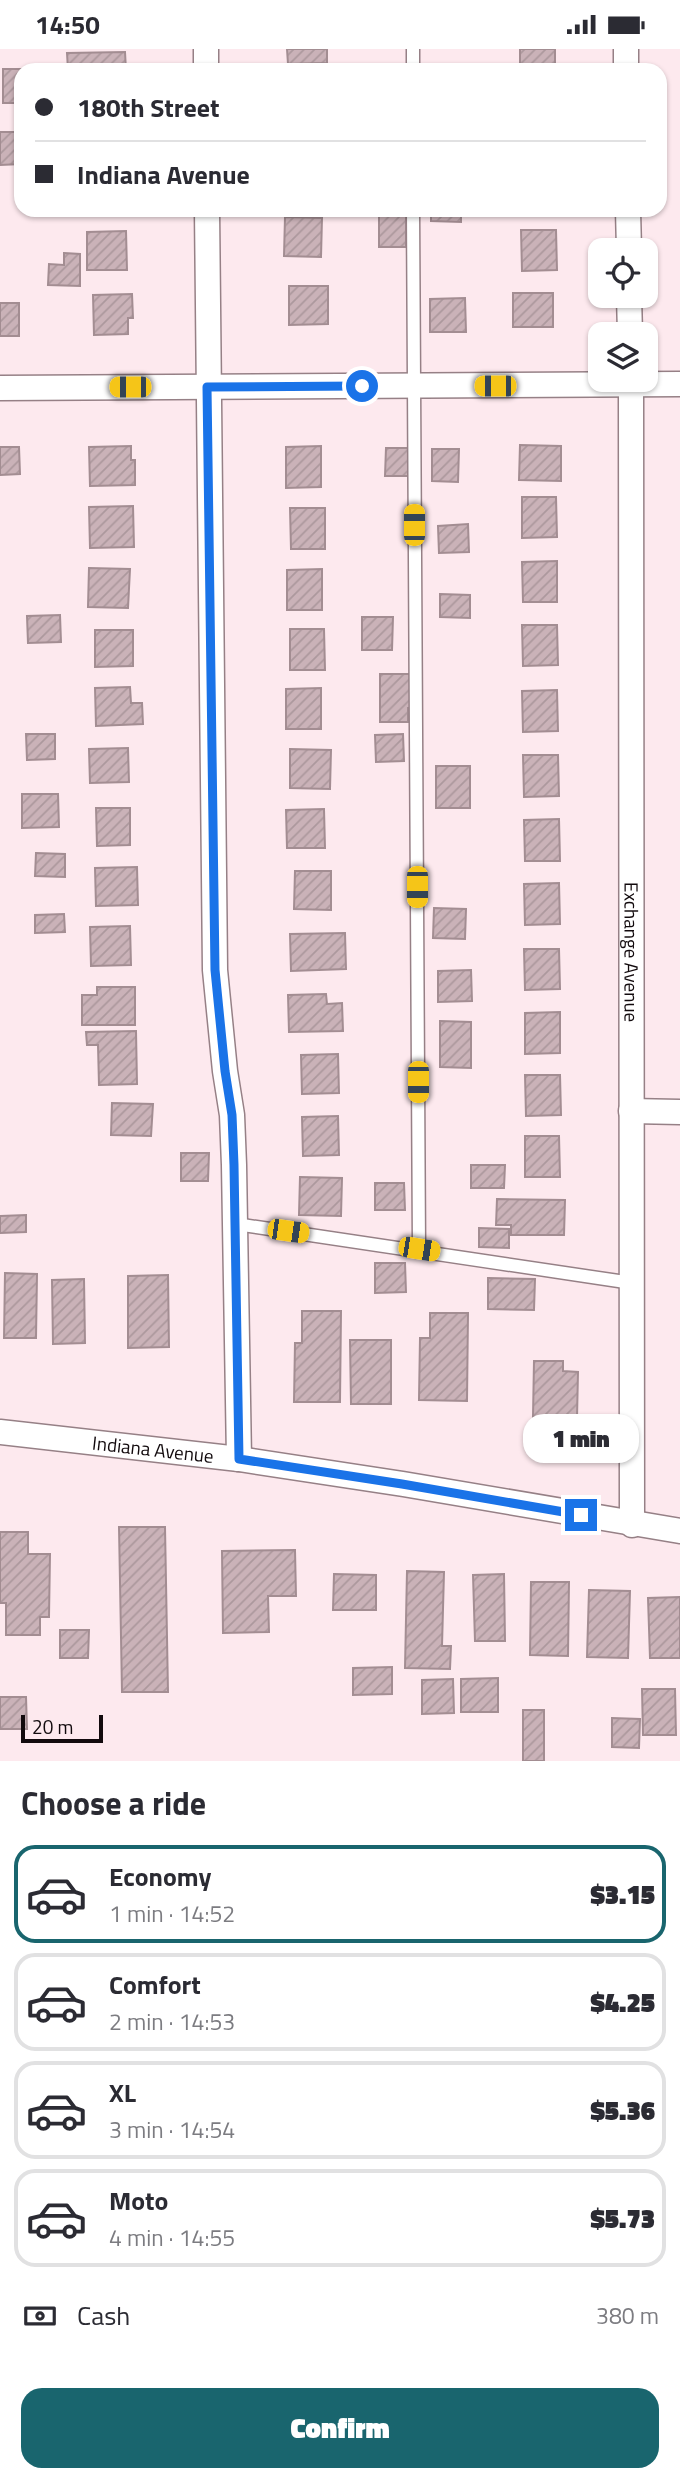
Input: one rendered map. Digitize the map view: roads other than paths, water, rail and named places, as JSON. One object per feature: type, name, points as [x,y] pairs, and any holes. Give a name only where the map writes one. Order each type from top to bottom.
[{"type":"street","points":[[207,217],[215,970],[223,1058],[232,1115],[239,1459]]},
{"type":"street","points":[[628,217],[629,238]]},
{"type":"street","points":[[0,388],[588,383]]},
{"type":"street","points":[[658,383],[680,384]]},
{"type":"street","name":"Exchange Avenue","points":[[631,392],[632,1525]]},
{"type":"street","points":[[631,1111],[680,1112]]},
{"type":"street","name":"Indiana Avenue","points":[[0,1431],[239,1459],[680,1531]]},
{"type":"lane","points":[[413,217],[419,1249]]},
{"type":"lane","points":[[236,1224],[419,1249],[632,1283]]}]
